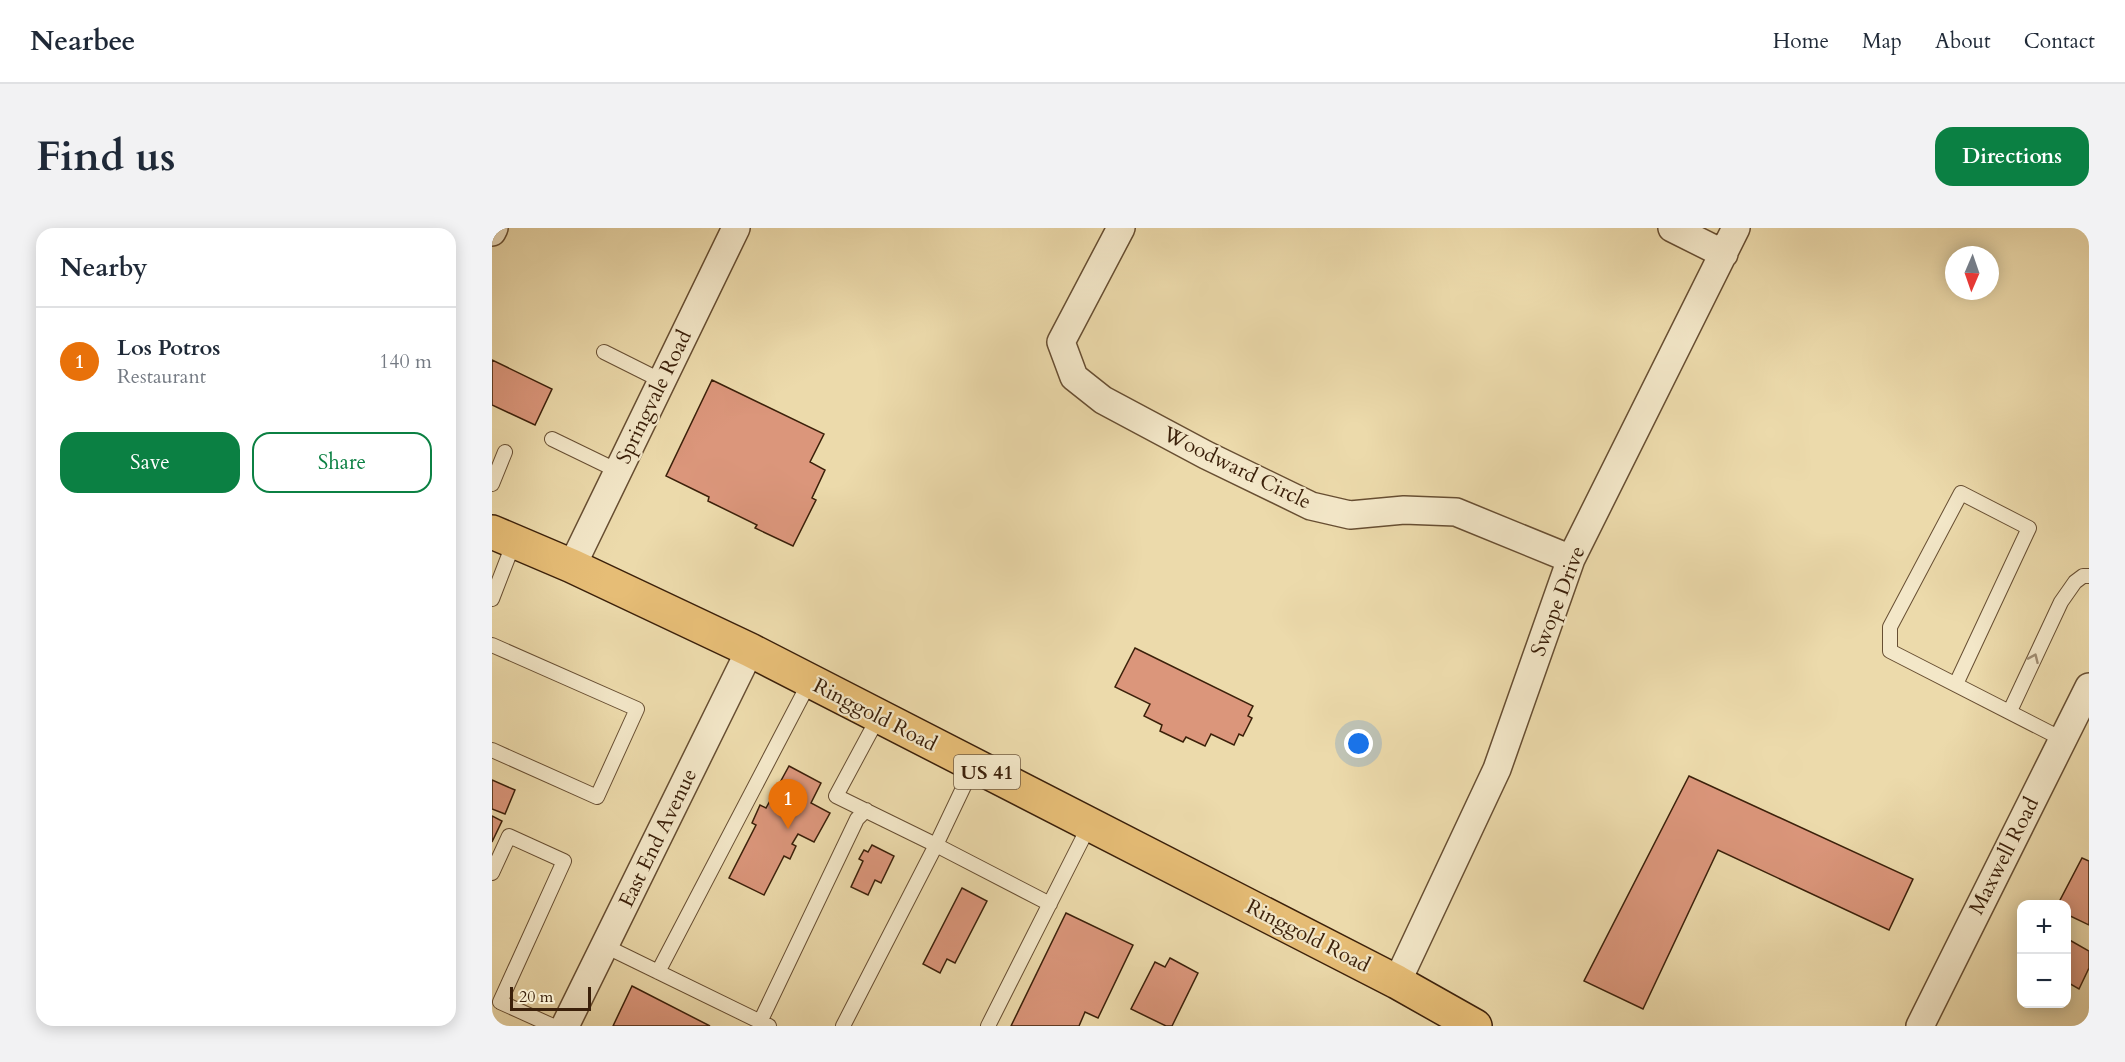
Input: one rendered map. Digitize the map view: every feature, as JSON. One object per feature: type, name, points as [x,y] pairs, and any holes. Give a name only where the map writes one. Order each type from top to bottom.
[{"type":"main road","name":"Ringgold Road","points":[[503,537],[572,566],[750,650],[1397,982],[1475,1026]]},
{"type":"street","name":"Springvale Road","points":[[572,566],[736,228]]},
{"type":"street","name":"Woodward Circle","points":[[1120,228],[1061,342],[1074,377],[1103,400],[1311,506],[1350,515],[1404,510],[1456,512],[1571,559]]},
{"type":"street","points":[[1672,228],[1724,254]]},
{"type":"street","name":"Swope Drive","points":[[1397,982],[1497,769],[1571,559],[1736,228]]},
{"type":"street","name":"East End Avenue","points":[[565,1026],[750,650]]},
{"type":"street","name":"Maxwell Road","points":[[1920,1026],[2089,687]]},
{"type":"lane","points":[[604,352],[662,381]]},
{"type":"lane","points":[[552,439],[618,471]]},
{"type":"lane","points":[[492,484],[505,452]]},
{"type":"lane","points":[[1956,684],[2029,528],[1961,493],[1890,627],[1890,651],[2064,740]]},
{"type":"lane","points":[[492,599],[503,537]]},
{"type":"lane","points":[[2010,711],[2061,602],[2075,582],[2083,576],[2089,576]]},
{"type":"lane","points":[[492,645],[637,709],[597,797],[492,750]]},
{"type":"lane","points":[[658,972],[810,681]]},
{"type":"lane","points":[[879,716],[836,796],[1050,904]]},
{"type":"lane","points":[[843,1026],[936,845],[974,765]]},
{"type":"lane","points":[[605,946],[764,1024],[857,819],[866,810]]},
{"type":"lane","points":[[988,1026],[1090,824]]},
{"type":"lane","points":[[492,873],[509,836],[564,861],[496,1000],[553,1026]]},
{"type":"building","points":[[492,360],[552,389],[535,425],[492,405]]},
{"type":"building","points":[[712,380],[824,434],[810,462],[825,470],[812,498],[816,500],[793,546],[755,528],[757,525],[708,501],[709,497],[666,476]]},
{"type":"building","points":[[1135,648],[1253,706],[1248,716],[1252,718],[1243,736],[1239,734],[1234,745],[1211,734],[1205,746],[1186,737],[1183,742],[1160,731],[1162,725],[1144,716],[1150,704],[1115,687]]},
{"type":"building","points":[[789,766],[821,783],[811,803],[830,813],[814,842],[798,834],[792,844],[796,846],[790,859],[784,856],[764,895],[729,878],[756,825],[752,823],[760,805],[766,808]]},
{"type":"building","points":[[1689,776],[1913,879],[1889,930],[1718,850],[1643,1009],[1584,981]]},
{"type":"building","points":[[492,780],[515,790],[505,814],[492,809]]},
{"type":"building","points":[[492,816],[502,821],[492,842]]},
{"type":"building","points":[[872,845],[894,856],[881,883],[875,880],[868,895],[851,887],[863,861],[859,859],[864,850],[868,852]]},
{"type":"building","points":[[2082,858],[2089,861],[2089,925],[2071,916],[2071,900],[2060,900]]},
{"type":"building","points":[[962,888],[987,901],[955,963],[947,959],[940,973],[923,964]]},
{"type":"building","points":[[1066,913],[1133,945],[1098,1018],[1085,1012],[1079,1026],[1011,1026]]},
{"type":"building","points":[[2071,941],[2089,951],[2089,968],[2079,989],[2071,984]]},
{"type":"building","points":[[1170,958],[1198,973],[1172,1026],[1166,1026],[1131,1009],[1155,962],[1165,967]]},
{"type":"building","points":[[632,986],[710,1026],[613,1026]]},
{"type":"place","name":"Los Potros","points":[[788,829]]}]
